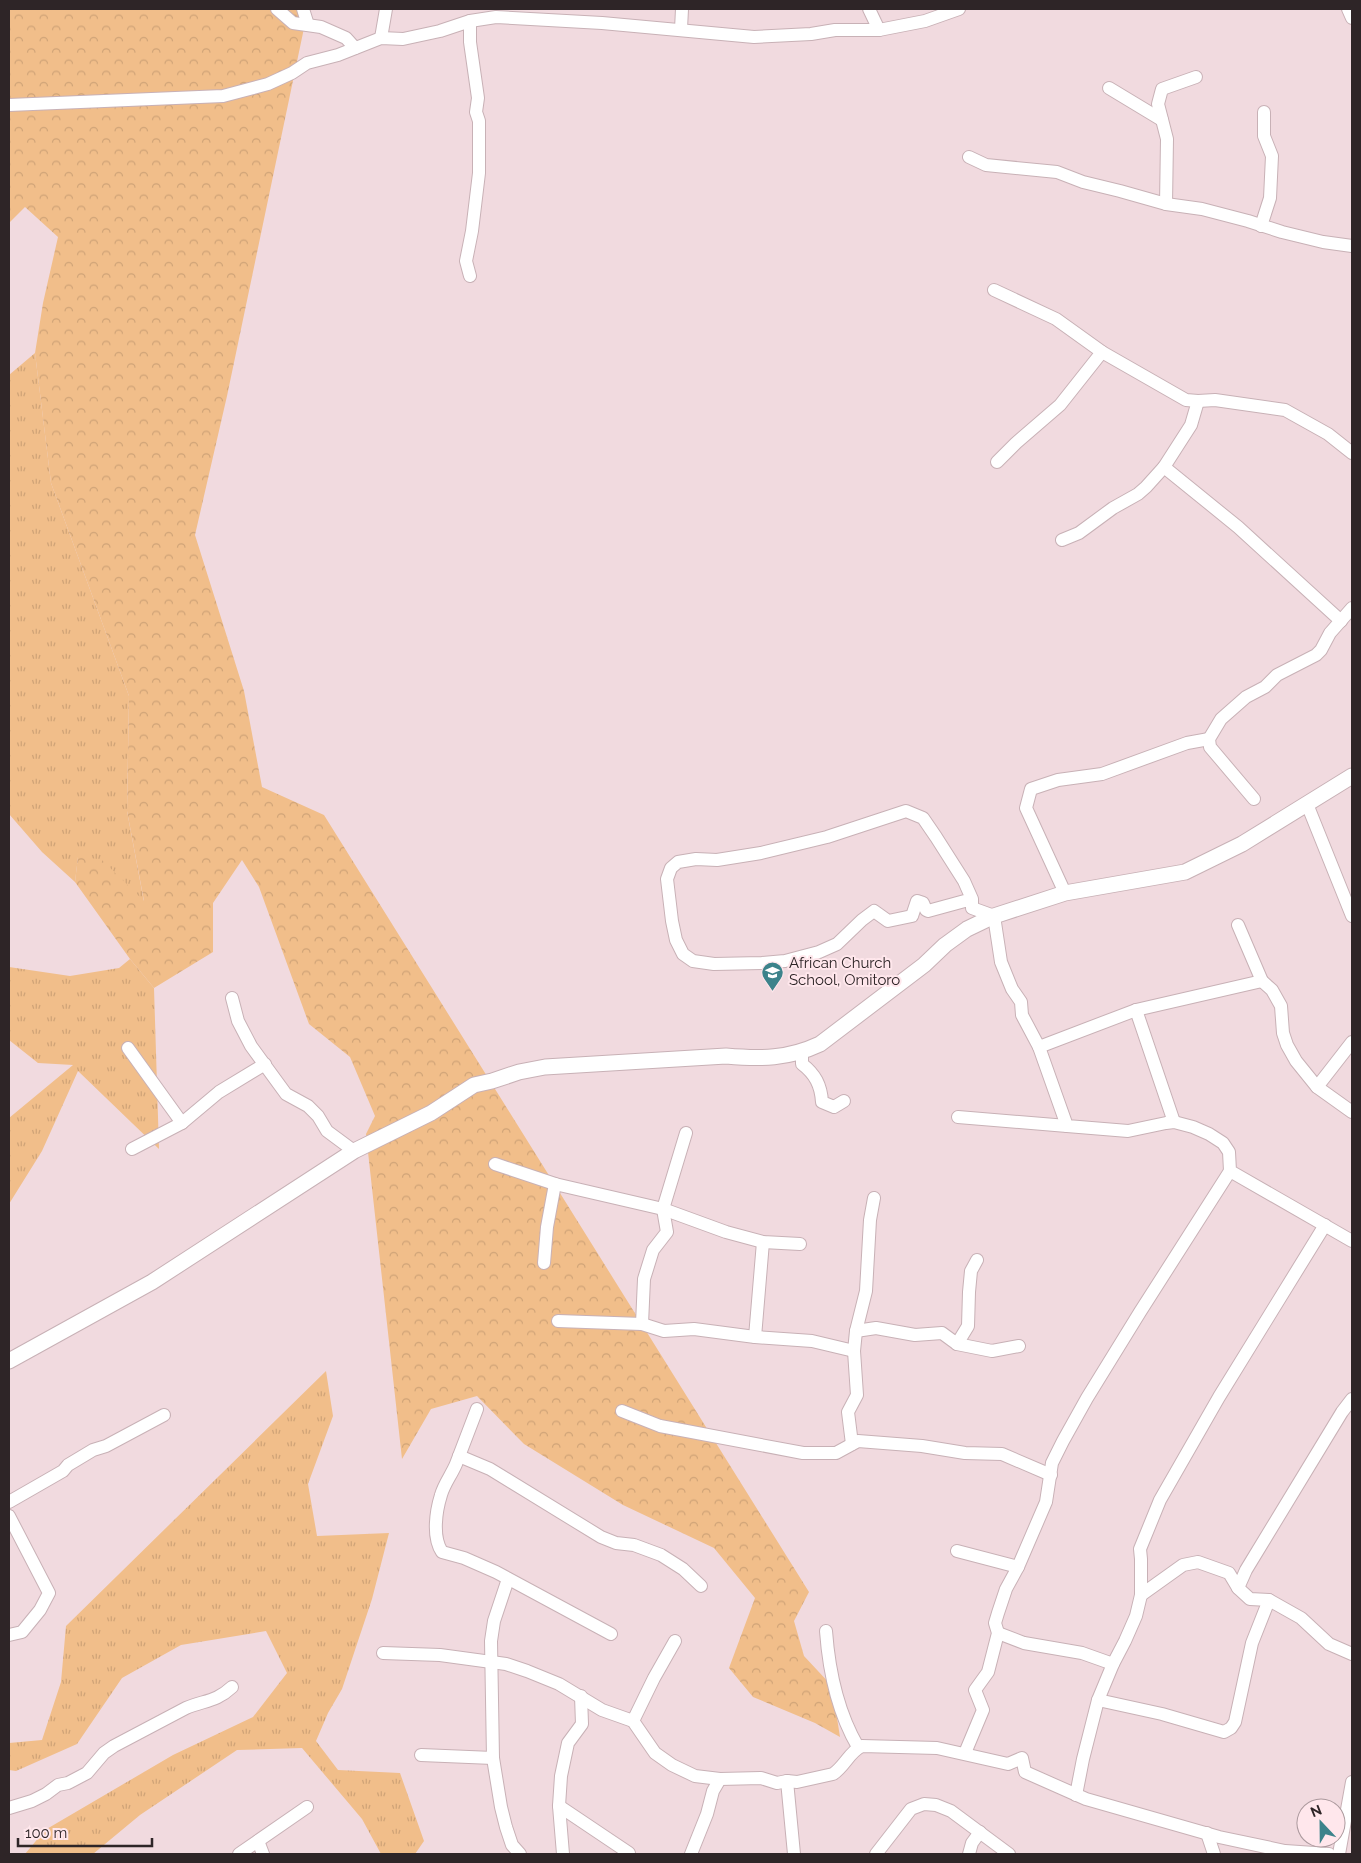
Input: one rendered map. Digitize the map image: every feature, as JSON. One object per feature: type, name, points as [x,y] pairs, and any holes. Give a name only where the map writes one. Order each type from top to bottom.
[{"type":"main road","points":[[9,1361],[152,1282],[354,1151],[431,1113],[474,1085],[519,1072],[545,1067],[726,1056],[752,1058],[790,1055],[802,1052],[820,1044],[924,965],[945,945],[967,929],[994,916],[1065,893],[1185,872],[1242,844],[1352,776]]},
{"type":"street","points":[[277,9],[292,23],[321,26],[346,38],[355,48]]},
{"type":"street","points":[[303,9],[308,25]]},
{"type":"street","points":[[381,38],[386,9]]},
{"type":"street","points":[[681,29],[682,9]]},
{"type":"street","points":[[869,9],[879,30]]},
{"type":"street","points":[[9,105],[223,96],[268,84],[292,73],[307,63],[338,55],[381,38],[403,39],[440,31],[470,21],[496,17],[681,29],[754,37],[811,34],[835,30],[879,30],[925,21],[958,9]]},
{"type":"street","points":[[1348,9],[1352,18]]},
{"type":"street","points":[[470,21],[470,42],[478,98],[476,112],[479,121],[479,173],[472,231],[466,261],[470,276]]},
{"type":"street","points":[[1166,204],[1167,139],[1158,104],[1162,90],[1196,77]]},
{"type":"street","points":[[1109,88],[1162,120]]},
{"type":"street","points":[[1262,226],[1270,198],[1272,156],[1264,136],[1264,112]]},
{"type":"street","points":[[969,158],[986,165],[1057,172],[1082,182],[1166,204],[1202,209],[1323,242],[1352,246]]},
{"type":"street","points":[[994,290],[1056,319],[1102,352],[1186,400],[1215,400],[1285,410],[1351,448]]},
{"type":"street","points":[[996,462],[1060,405],[1102,352]]},
{"type":"street","points":[[1062,540],[1079,533],[1113,508],[1138,494],[1164,467],[1191,425],[1198,401]]},
{"type":"street","points":[[1164,467],[1238,527],[1341,621]]},
{"type":"street","points":[[1254,799],[1210,747],[1209,739],[1221,719],[1246,697],[1265,687],[1277,675],[1316,656],[1330,633],[1352,608]]},
{"type":"street","points":[[1065,893],[1026,808],[1031,789],[1058,780],[1102,774],[1187,743],[1209,739]]},
{"type":"street","points":[[1307,804],[1352,916]]},
{"type":"street","points":[[972,899],[928,911],[924,903],[917,901],[912,916],[888,921],[874,911],[837,944],[819,952],[785,962],[714,964],[693,961],[682,954],[676,940],[672,921],[667,879],[671,868],[678,862],[696,859],[717,860],[761,853],[827,837],[906,811],[923,818],[964,881],[972,899],[972,908],[994,916],[1002,962],[1012,989],[1021,1002],[1022,1016],[1039,1047],[1066,1126]]},
{"type":"street","points":[[1238,926],[1262,981],[1272,990],[1282,1006],[1283,1033],[1296,1061],[1317,1087],[1352,1112]]},
{"type":"street","points":[[1039,1047],[1136,1010],[1262,981]]},
{"type":"street","points":[[232,998],[238,1021],[251,1046],[286,1094],[308,1106],[318,1116],[326,1130],[354,1151]]},
{"type":"street","points":[[1136,1010],[1174,1122]]},
{"type":"street","points":[[1317,1087],[1352,1042]]},
{"type":"street","points":[[128,1048],[182,1123]]},
{"type":"street","points":[[802,1052],[802,1064],[816,1078],[822,1102],[834,1107],[844,1101]]},
{"type":"street","points":[[132,1149],[182,1123],[219,1092],[265,1064]]},
{"type":"street","points":[[958,1117],[1128,1131],[1166,1122],[1174,1122],[1209,1134],[1223,1142],[1229,1152],[1230,1171],[1087,1398],[1052,1463],[1046,1502],[1018,1567],[1006,1589],[995,1623],[998,1633],[988,1672],[975,1690],[984,1710],[965,1753]]},
{"type":"street","points":[[642,1324],[644,1279],[653,1250],[667,1232],[663,1210],[686,1133]]},
{"type":"street","points":[[495,1164],[555,1184],[663,1210],[726,1232],[763,1242],[800,1244]]},
{"type":"street","points":[[1230,1171],[1352,1241]]},
{"type":"street","points":[[544,1263],[555,1184]]},
{"type":"street","points":[[852,1444],[848,1412],[856,1395],[854,1350],[856,1331],[866,1291],[870,1220],[874,1198]]},
{"type":"street","points":[[1076,1795],[1098,1700],[1136,1616],[1141,1595],[1140,1549],[1160,1500],[1219,1397],[1325,1225]]},
{"type":"street","points":[[755,1337],[763,1242]]},
{"type":"street","points":[[956,1344],[968,1326],[970,1278],[971,1271],[977,1260]]},
{"type":"street","points":[[558,1321],[642,1324],[664,1331],[694,1329],[755,1337],[812,1341],[854,1350]]},
{"type":"street","points":[[856,1331],[876,1328],[915,1335],[942,1333],[956,1344],[992,1351],[1019,1346]]},
{"type":"street","points":[[1238,1588],[1246,1570],[1342,1412],[1352,1399]]},
{"type":"street","points":[[477,1409],[459,1456],[441,1495],[436,1528],[438,1546],[442,1552],[464,1558],[496,1572],[611,1634]]},
{"type":"street","points":[[622,1411],[660,1426],[803,1454],[836,1453],[858,1441],[922,1446],[965,1453],[1002,1454],[1051,1474]]},
{"type":"street","points":[[9,1502],[63,1471],[68,1465],[93,1450],[106,1446],[164,1415]]},
{"type":"street","points":[[459,1456],[490,1469],[601,1537],[616,1543],[634,1545],[661,1555],[683,1569],[701,1586]]},
{"type":"street","points":[[9,1516],[49,1593],[40,1610],[22,1632],[9,1635]]},
{"type":"street","points":[[957,1552],[1018,1567]]},
{"type":"street","points":[[1141,1595],[1183,1565],[1198,1562],[1229,1573],[1238,1588],[1250,1598],[1269,1600],[1301,1618],[1329,1644],[1352,1654]]},
{"type":"street","points":[[1140,1578],[1154,1587]]},
{"type":"street","points":[[508,1580],[494,1621],[491,1641],[493,1758],[506,1827],[512,1845],[520,1854]]},
{"type":"street","points":[[1098,1700],[1162,1714],[1224,1732],[1231,1728],[1235,1722],[1252,1643],[1269,1600]]},
{"type":"street","points":[[826,1631],[835,1691],[847,1728],[858,1748]]},
{"type":"street","points":[[998,1633],[1024,1643],[1082,1652],[1113,1664]]},
{"type":"street","points":[[633,1721],[675,1641]]},
{"type":"street","points":[[383,1653],[440,1655],[506,1664],[527,1671],[560,1684],[602,1710],[633,1721],[655,1753],[685,1772],[698,1777],[720,1779],[761,1778],[777,1783],[787,1781],[798,1782],[833,1774],[858,1748],[870,1745],[902,1748],[938,1748],[1008,1764],[1022,1758],[1025,1772],[1076,1795],[1207,1834],[1285,1851],[1329,1854]]},
{"type":"street","points":[[9,1808],[32,1801],[46,1794],[58,1784],[68,1783],[87,1773],[104,1753],[114,1746],[186,1708],[222,1697],[232,1688]]},
{"type":"street","points":[[563,1854],[559,1806],[561,1776],[568,1743],[582,1724],[582,1696]]},
{"type":"street","points":[[421,1755],[493,1758]]},
{"type":"street","points":[[698,1777],[713,1791]]},
{"type":"street","points":[[691,1854],[707,1814],[713,1791],[720,1779]]},
{"type":"street","points":[[787,1781],[794,1854]]},
{"type":"street","points":[[1339,1854],[1352,1782]]},
{"type":"street","points":[[876,1854],[912,1809],[924,1804],[936,1805],[951,1811],[1009,1854]]},
{"type":"street","points":[[559,1806],[630,1853]]},
{"type":"street","points":[[238,1854],[308,1807]]},
{"type":"street","points":[[970,1854],[972,1844],[980,1832]]},
{"type":"street","points":[[1207,1834],[1214,1854]]},
{"type":"street","points":[[258,1841],[263,1854]]},
{"type":"green space","points":[[9,9],[308,9],[227,396],[195,535],[244,691],[262,787],[324,815],[809,1592],[794,1621],[804,1656],[832,1686],[840,1737],[815,1723],[753,1697],[729,1668],[755,1598],[714,1548],[623,1505],[524,1444],[477,1396],[431,1409],[402,1459],[366,1134],[375,1116],[350,1057],[309,1024],[259,887],[242,860],[213,903],[213,952],[154,988],[130,959],[75,882],[78,856],[102,860],[144,901],[127,811],[129,696],[51,483],[35,353],[43,303],[58,237],[25,207],[9,223]]},
{"type":"green space","points":[[35,353],[51,483],[129,696],[127,811],[144,902],[78,857],[75,882],[42,852],[9,814],[9,375]]},
{"type":"green space","points":[[130,959],[154,988],[159,1149],[78,1071],[42,1151],[9,1204],[9,1118],[73,1065],[38,1063],[9,1040],[9,967],[70,976],[119,968]]},
{"type":"green space","points":[[326,1371],[333,1416],[308,1484],[317,1536],[389,1533],[372,1599],[342,1689],[328,1713],[316,1741],[338,1770],[400,1773],[424,1841],[415,1854],[381,1854],[362,1819],[302,1748],[237,1750],[140,1815],[93,1854],[25,1854],[45,1830],[173,1755],[253,1717],[287,1673],[266,1631],[181,1645],[122,1678],[77,1744],[16,1771],[9,1770],[9,1743],[42,1740],[61,1682],[66,1626]]},
{"type":"place","name":"African Church School, Omitoro","points":[[773,991]]}]
